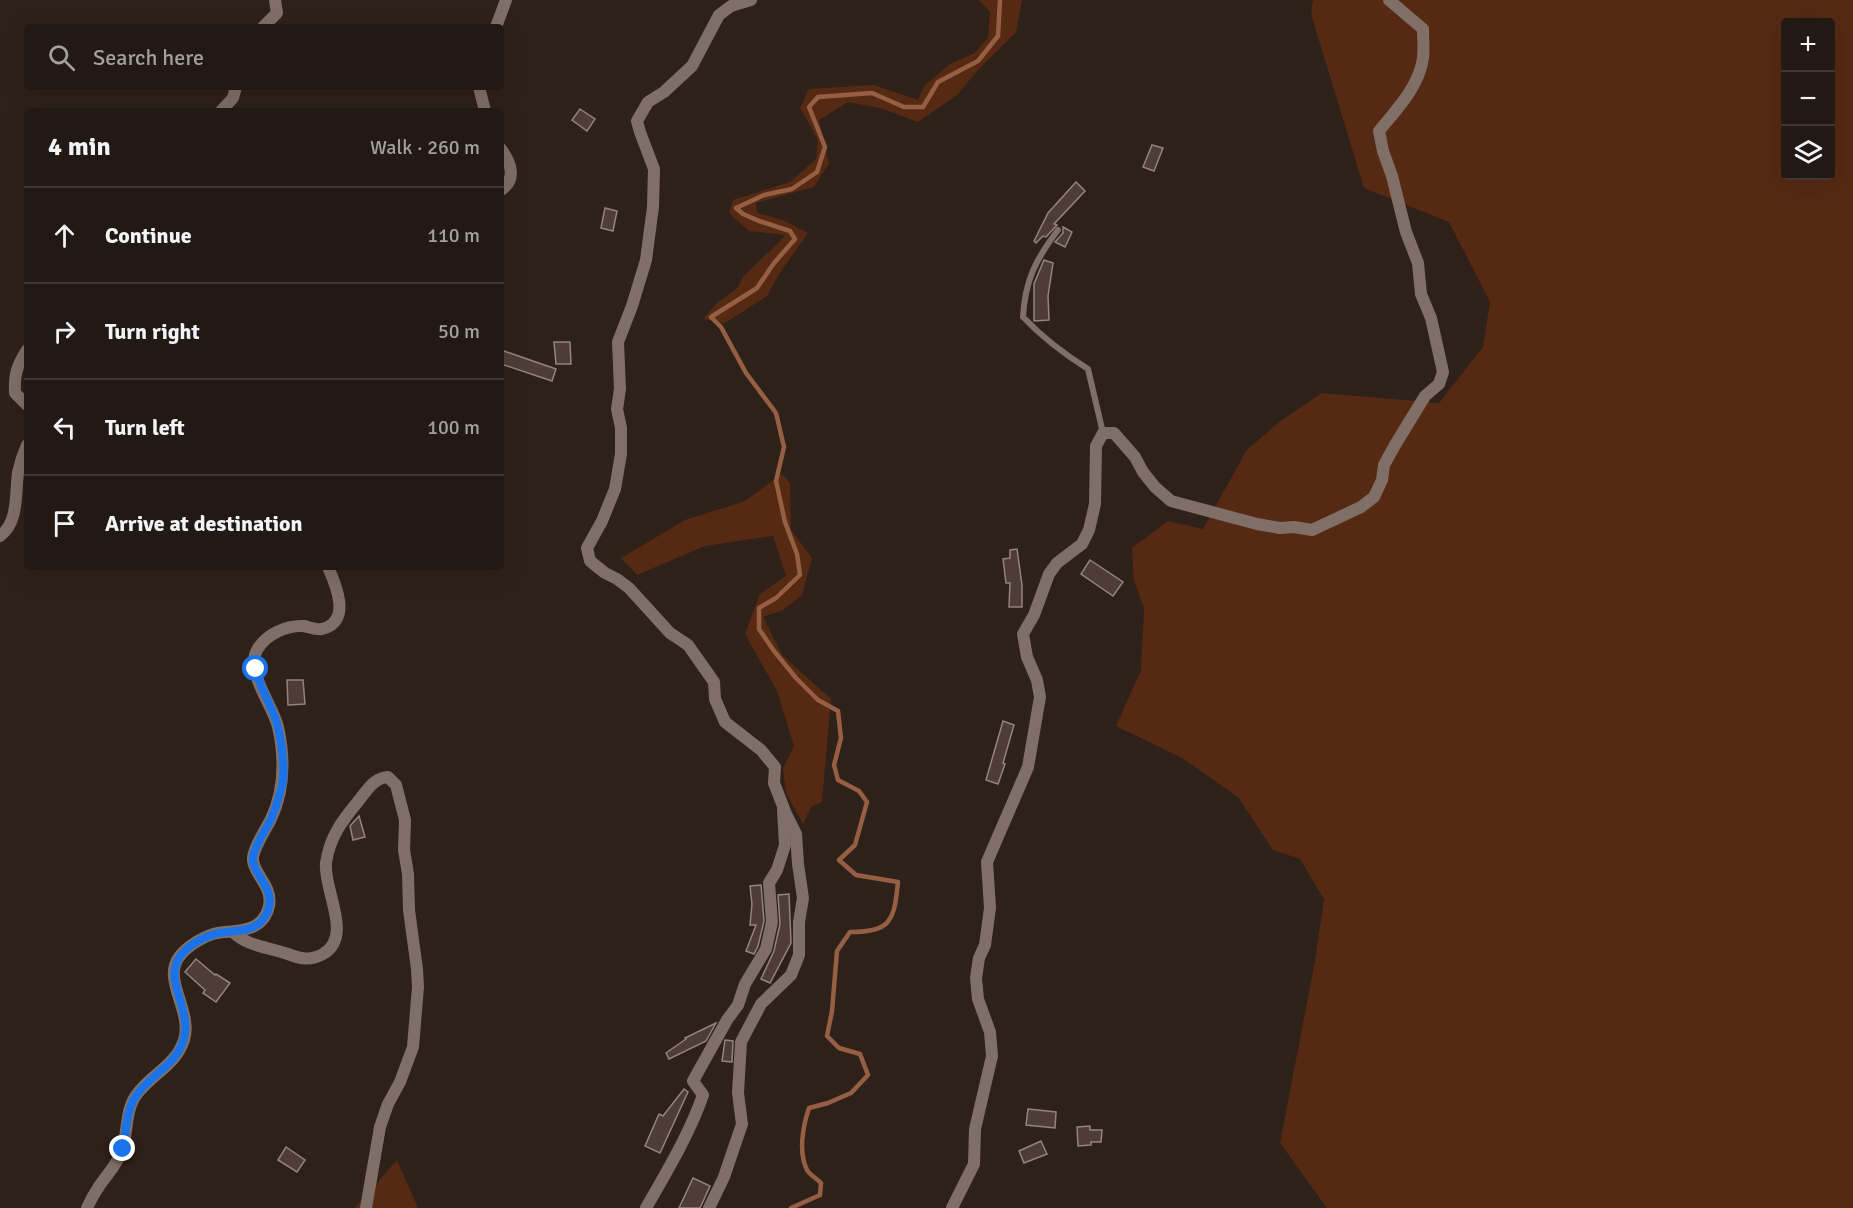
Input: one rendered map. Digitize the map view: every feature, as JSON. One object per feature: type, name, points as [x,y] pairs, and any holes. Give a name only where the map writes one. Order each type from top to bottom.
[{"type":"street","points":[[266,24],[277,13],[275,0]]},
{"type":"street","points":[[497,24],[507,0]]},
{"type":"street","points":[[709,1208],[724,1177],[742,1124],[738,1093],[741,1042],[761,1004],[791,975],[799,955],[802,898],[796,834],[774,783],[775,767],[761,750],[725,722],[715,699],[714,682],[688,645],[670,633],[628,588],[590,561],[587,548],[602,521],[615,489],[621,454],[621,429],[617,409],[620,389],[618,342],[646,260],[653,207],[654,169],[637,122],[648,102],[664,92],[693,66],[719,15],[731,6],[751,0]]},
{"type":"street","points":[[952,1208],[974,1164],[975,1129],[992,1056],[990,1032],[978,999],[975,978],[979,958],[985,945],[990,908],[987,862],[1028,767],[1040,697],[1037,680],[1027,657],[1023,634],[1034,615],[1049,574],[1057,563],[1082,544],[1089,530],[1095,504],[1096,446],[1103,433],[1114,433],[1135,457],[1155,487],[1171,501],[1257,524],[1312,530],[1361,507],[1374,497],[1382,480],[1384,465],[1395,445],[1425,396],[1438,384],[1443,372],[1431,318],[1422,294],[1418,263],[1406,232],[1379,131],[1414,84],[1423,58],[1423,29],[1389,0]]},
{"type":"street","points":[[224,108],[234,98],[235,90]]},
{"type":"street","points":[[480,90],[484,108]]},
{"type":"street","points":[[504,155],[512,170],[511,179],[504,187]]},
{"type":"street","points":[[24,355],[17,366],[14,379],[15,393],[24,402]]},
{"type":"street","points":[[0,536],[4,533],[15,509],[18,475],[24,455]]},
{"type":"street","points":[[87,1208],[98,1187],[116,1166],[123,1149],[132,1102],[137,1094],[170,1063],[184,1039],[186,1020],[173,974],[175,965],[186,950],[200,940],[217,933],[246,931],[254,927],[266,914],[269,905],[266,887],[252,862],[254,852],[274,811],[284,775],[276,718],[257,678],[255,659],[257,650],[277,632],[294,626],[321,629],[336,620],[340,612],[340,602],[329,570]]},
{"type":"street","points":[[233,932],[249,943],[304,959],[310,959],[326,951],[334,942],[337,923],[326,877],[330,845],[342,820],[376,780],[388,777],[392,780],[405,820],[404,850],[417,969],[415,1035],[412,1053],[380,1127],[366,1208]]},
{"type":"street","points":[[646,1208],[675,1159],[703,1095],[693,1081],[727,1020],[738,1005],[745,984],[766,949],[772,922],[769,883],[777,870],[785,845],[783,807]]},
{"type":"lane","points":[[1058,230],[1034,269],[1024,294],[1023,317],[1047,340],[1088,369],[1103,433]]},
{"type":"shaded area","points":[[979,0],[1022,0],[1016,32],[957,95],[918,122],[880,108],[848,102],[819,120],[829,163],[814,187],[756,203],[757,213],[783,220],[808,233],[779,274],[767,296],[725,323],[703,319],[716,304],[738,287],[743,277],[786,235],[749,231],[729,213],[733,200],[790,182],[816,159],[818,140],[800,108],[809,89],[874,85],[918,100],[924,86],[950,64],[975,53],[988,37],[990,12]]},
{"type":"shaded area","points":[[1313,0],[1853,0],[1853,1208],[1327,1208],[1280,1143],[1315,961],[1324,899],[1300,859],[1273,850],[1238,797],[1182,758],[1116,726],[1141,670],[1144,608],[1134,581],[1132,548],[1168,521],[1203,529],[1246,451],[1279,422],[1322,393],[1439,403],[1483,347],[1490,302],[1449,222],[1364,188],[1311,14]]},
{"type":"shaded area","points":[[782,474],[790,483],[791,530],[812,558],[802,595],[783,610],[763,617],[782,655],[831,699],[822,802],[811,807],[803,824],[786,793],[783,768],[794,746],[777,691],[745,634],[760,594],[786,576],[773,536],[705,546],[637,575],[621,558],[685,520],[745,501]]},
{"type":"shaded area","points":[[397,1160],[418,1208],[355,1208]]},
{"type":"building","points":[[580,109],[595,119],[587,131],[572,120]]},
{"type":"building","points":[[1152,145],[1163,148],[1154,171],[1143,167]]},
{"type":"building","points":[[1076,182],[1085,191],[1054,224],[1057,225],[1046,237],[1043,236],[1036,243],[1034,241],[1048,213]]},
{"type":"building","points":[[605,208],[617,211],[613,231],[601,228]]},
{"type":"building","points":[[1063,227],[1072,232],[1065,247],[1055,242],[1063,233]]},
{"type":"building","points":[[1044,260],[1053,263],[1048,296],[1049,320],[1034,321],[1034,284]]},
{"type":"building","points":[[554,342],[570,342],[571,364],[556,364]]},
{"type":"building","points":[[504,351],[556,369],[552,381],[504,365]]},
{"type":"building","points":[[1017,549],[1022,585],[1022,607],[1009,607],[1010,583],[1006,583],[1003,559],[1010,558],[1010,550]]},
{"type":"building","points":[[1090,560],[1123,582],[1113,596],[1081,574]]},
{"type":"building","points":[[287,680],[303,680],[305,704],[288,705]]},
{"type":"building","points":[[1003,721],[1014,725],[998,784],[986,780]]},
{"type":"building","points":[[359,816],[365,837],[353,840],[350,826]]},
{"type":"building","points":[[761,885],[764,921],[754,954],[746,951],[756,925],[750,925],[752,904],[750,886]]},
{"type":"building","points":[[789,894],[791,943],[770,983],[761,979],[774,951],[780,924],[778,895]]},
{"type":"building","points":[[196,959],[215,975],[230,983],[216,1002],[203,993],[205,990],[185,972]]},
{"type":"building","points":[[716,1023],[706,1041],[669,1059],[666,1053],[685,1038]]},
{"type":"building","points":[[725,1040],[733,1041],[732,1062],[722,1061]]},
{"type":"building","points":[[684,1089],[688,1092],[660,1153],[645,1146],[659,1114],[663,1116]]},
{"type":"building","points":[[1028,1109],[1056,1112],[1055,1128],[1026,1125]]},
{"type":"building","points":[[1090,1126],[1090,1130],[1102,1130],[1101,1142],[1078,1146],[1077,1127]]},
{"type":"building","points":[[1041,1141],[1047,1154],[1024,1163],[1019,1151]]},
{"type":"building","points":[[286,1147],[305,1160],[297,1172],[278,1160]]},
{"type":"building","points":[[693,1178],[710,1186],[700,1208],[679,1208]]},
{"type":"waterway","points":[[791,1208],[820,1195],[821,1183],[808,1172],[804,1163],[803,1131],[809,1108],[851,1093],[868,1075],[860,1054],[839,1048],[827,1036],[832,1011],[837,951],[850,932],[875,930],[888,921],[895,906],[898,882],[856,875],[839,860],[855,845],[867,802],[859,791],[838,780],[834,765],[841,738],[838,711],[818,700],[796,678],[759,629],[759,608],[776,598],[800,575],[797,554],[785,522],[776,481],[784,447],[776,413],[746,373],[721,327],[711,317],[757,288],[774,263],[795,239],[790,231],[759,221],[736,208],[764,195],[792,189],[817,172],[825,147],[809,107],[818,97],[872,93],[904,107],[923,107],[938,82],[978,61],[998,36],[1000,0]]},
{"type":"route","points":[[123,1149],[132,1102],[137,1094],[176,1056],[184,1039],[186,1020],[173,974],[175,965],[186,950],[200,940],[217,933],[246,931],[254,927],[266,914],[269,905],[266,887],[252,862],[254,852],[274,811],[284,775],[284,765],[276,718],[260,687],[256,669]]}]
